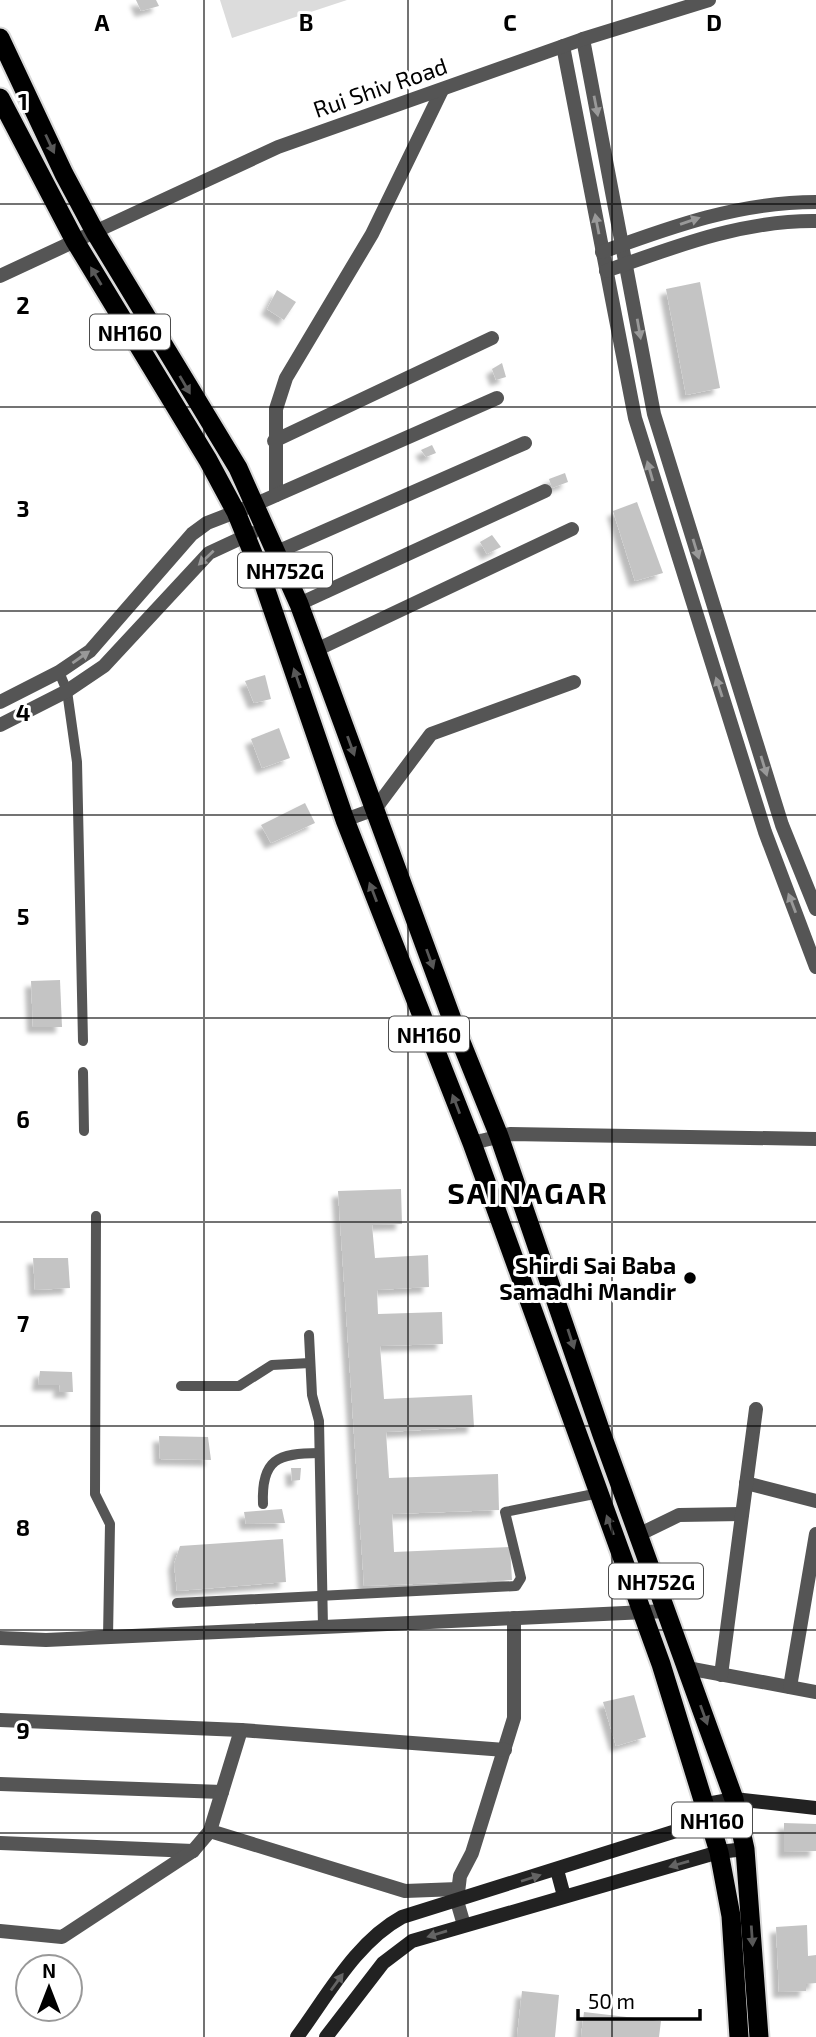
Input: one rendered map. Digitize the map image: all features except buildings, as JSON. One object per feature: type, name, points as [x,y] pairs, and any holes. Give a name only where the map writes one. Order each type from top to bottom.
[{"type":"highway","name":"NH752G","points":[[0,37],[64,174],[95,232],[256,503],[299,604],[453,1022],[499,1136],[734,1798],[745,1849],[759,2037]]},
{"type":"highway","name":"NH160","points":[[0,98],[75,241],[208,460],[236,512],[345,820],[471,1143],[599,1493],[709,1812],[732,1916],[739,2037]]},
{"type":"main road","points":[[297,2037],[362,1949],[384,1927],[402,1917],[458,1895],[557,1870],[709,1812],[734,1798],[816,1808]]},
{"type":"main road","points":[[326,2037],[383,1963],[412,1941],[719,1852],[745,1849]]},
{"type":"main road","points":[[557,1870],[564,1896]]},
{"type":"street","name":"Rui Shiv Road","points":[[0,276],[278,147],[583,39],[709,0]]},
{"type":"street","points":[[583,39],[628,264],[654,414],[782,825],[816,909]]},
{"type":"street","points":[[563,46],[635,418],[765,832],[816,967]]},
{"type":"street","points":[[276,495],[276,409],[286,378],[372,234],[442,90]]},
{"type":"street","points":[[602,252],[715,213],[757,205],[816,202]]},
{"type":"street","points":[[606,271],[719,233],[762,223],[816,221]]},
{"type":"street","points":[[274,441],[492,338]]},
{"type":"street","points":[[0,702],[59,672],[90,651],[192,534],[207,523],[497,398]]},
{"type":"street","points":[[277,552],[525,443]]},
{"type":"street","points":[[299,604],[545,491]]},
{"type":"street","points":[[0,725],[67,691],[104,666],[209,553],[267,528]]},
{"type":"street","points":[[316,650],[572,529]]},
{"type":"street","points":[[345,820],[375,809],[431,734],[574,682]]},
{"type":"street","points":[[471,1143],[510,1133],[816,1139]]},
{"type":"street","points":[[722,1675],[756,1409]]},
{"type":"street","points":[[746,1483],[816,1501]]},
{"type":"street","points":[[640,1534],[679,1515],[742,1514]]},
{"type":"street","points":[[790,1687],[816,1534]]},
{"type":"street","points":[[0,1638],[108,1637],[667,1611]]},
{"type":"street","points":[[464,1925],[458,1895],[514,1718],[514,1618]]},
{"type":"street","points":[[687,1668],[816,1692]]},
{"type":"street","points":[[0,1720],[240,1730],[505,1750]]},
{"type":"street","points":[[0,1931],[62,1937],[193,1851],[211,1831],[240,1730]]},
{"type":"street","points":[[0,1784],[222,1792]]},
{"type":"street","points":[[211,1831],[405,1891],[458,1895]]},
{"type":"street","points":[[0,1843],[193,1851]]},
{"type":"lane","points":[[59,672],[67,691],[77,762],[83,1041]]},
{"type":"lane","points":[[83,1072],[84,1131]]},
{"type":"lane","points":[[96,1216],[95,1494],[110,1524],[108,1637]]},
{"type":"lane","points":[[309,1335],[312,1395],[319,1421],[323,1627]]},
{"type":"lane","points":[[181,1387],[239,1386],[272,1365],[310,1363]]},
{"type":"lane","points":[[263,1504],[262,1481],[273,1464],[293,1453],[319,1453]]},
{"type":"lane","points":[[177,1602],[516,1586],[520,1578],[505,1512],[599,1493]]},
{"type":"shaded area","points":[[220,0],[347,0],[232,38]]},
{"type":"place","name":"Shirdi Sai Baba Samadhi Mandir","points":[[690,1278]]},
{"type":"district","name":"SAINAGAR","points":[[528,1192]]}]
